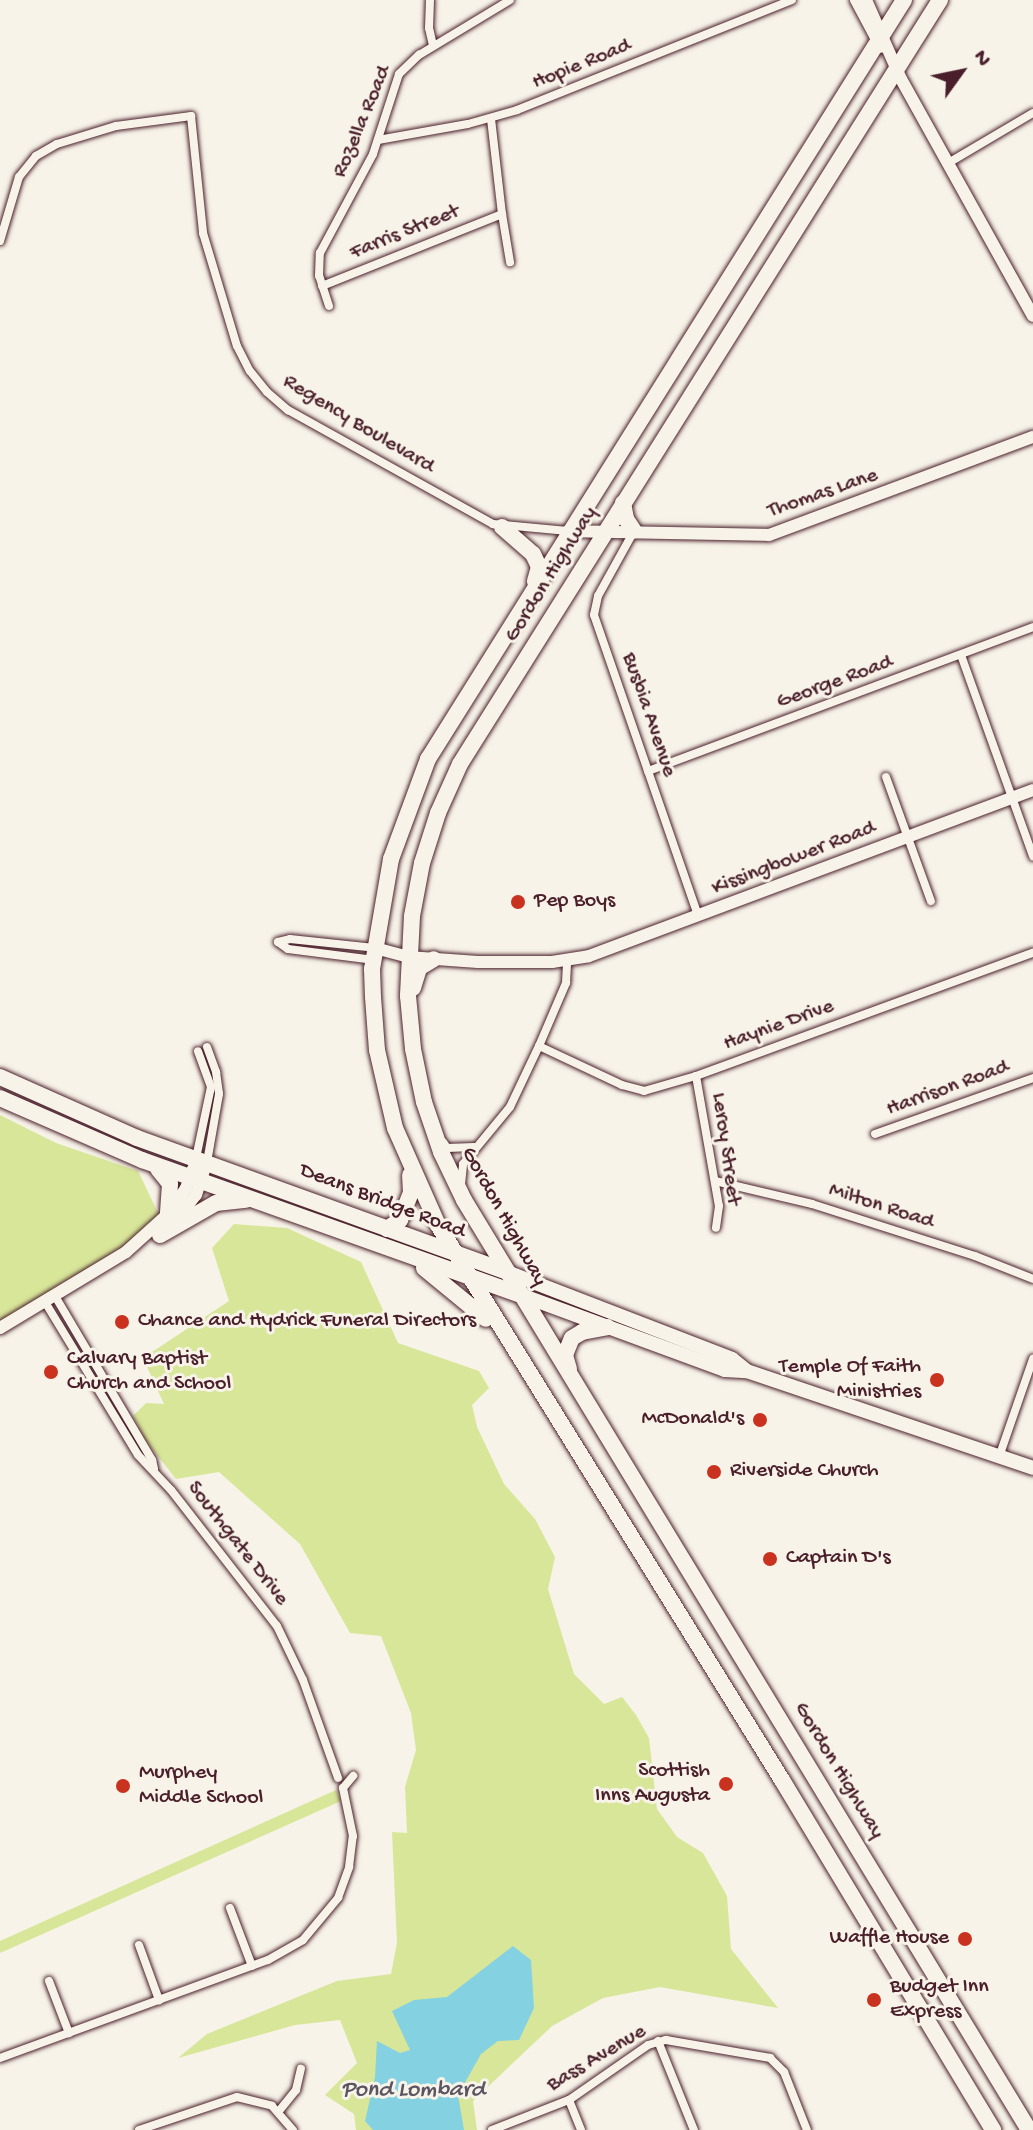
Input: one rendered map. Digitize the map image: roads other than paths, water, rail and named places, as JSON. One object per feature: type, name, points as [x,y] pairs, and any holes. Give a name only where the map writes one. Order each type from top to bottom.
[{"type":"highway","name":"Gordon Highway","points":[[904,0],[447,724],[422,772],[391,859],[374,954],[374,1024],[382,1075],[409,1165],[455,1253],[782,1780],[993,2130]]},
{"type":"highway","name":"Gordon Highway","points":[[940,0],[473,741],[449,788],[422,863],[408,957],[413,1049],[432,1127],[464,1200],[1029,2130]]},
{"type":"highway","points":[[623,503],[626,519],[634,531]]},
{"type":"highway","points":[[502,527],[535,558],[539,571],[533,587]]},
{"type":"highway","points":[[413,1049],[414,978],[423,964],[434,959]]},
{"type":"highway","name":"Deans Bridge Road","points":[[0,1077],[87,1117],[507,1272]]},
{"type":"highway","name":"Deans Bridge Road","points":[[0,1098],[142,1160],[521,1295]]},
{"type":"highway","points":[[142,1160],[168,1179],[172,1196],[168,1214]]},
{"type":"highway","points":[[387,1229],[400,1220],[411,1193],[409,1165]]},
{"type":"highway","points":[[160,1235],[216,1203],[262,1202]]},
{"type":"highway","points":[[388,1247],[439,1277],[469,1302],[527,1372]]},
{"type":"highway","points":[[574,1382],[565,1355],[569,1343],[582,1332],[608,1327]]},
{"type":"main road","name":"Deans Bridge Road","points":[[507,1272],[732,1359],[747,1371]]},
{"type":"main road","name":"Deans Bridge Road","points":[[521,1295],[725,1370],[747,1371],[1033,1468]]},
{"type":"street","points":[[430,0],[429,28],[433,46]]},
{"type":"street","name":"Rozella Road","points":[[329,306],[322,286],[320,253],[378,140],[399,74],[433,46],[510,0]]},
{"type":"street","name":"Hopie Road","points":[[378,140],[491,119],[792,0]]},
{"type":"street","points":[[856,0],[1029,298],[1033,316]]},
{"type":"street","points":[[866,0],[880,38]]},
{"type":"street","points":[[950,162],[1033,113]]},
{"type":"street","name":"Regency Boulevard","points":[[0,241],[19,177],[36,156],[57,144],[116,126],[191,116],[203,233],[237,346],[258,382],[295,414],[502,527],[568,531]]},
{"type":"street","points":[[491,119],[510,262]]},
{"type":"street","name":"Farris Street","points":[[322,286],[502,214]]},
{"type":"street","name":"Thomas Lane","points":[[568,531],[769,535],[1033,437]]},
{"type":"street","name":"Busbia Avenue","points":[[634,531],[598,596],[594,615],[698,916]]},
{"type":"street","name":"George Road","points":[[648,771],[1033,627]]},
{"type":"street","points":[[961,655],[1033,856]]},
{"type":"street","points":[[886,777],[931,901]]},
{"type":"street","name":"Kissingbower Road","points":[[322,949],[290,939],[278,942],[288,949],[434,959],[567,961],[698,916],[1033,790]]},
{"type":"street","name":"Haynie Drive","points":[[539,1046],[622,1085],[644,1091],[696,1076],[1033,953]]},
{"type":"street","points":[[464,1200],[460,1180],[463,1164],[510,1107],[566,983],[567,961]]},
{"type":"street","points":[[0,1328],[160,1235],[189,1205],[202,1160],[211,1087],[203,1049]]},
{"type":"street","name":"Leroy Street","points":[[696,1076],[719,1206],[716,1228]]},
{"type":"street","name":"Harrison Road","points":[[875,1134],[1033,1078]]},
{"type":"street","points":[[432,1127],[447,1148],[475,1147]]},
{"type":"street","points":[[126,1252],[168,1214],[195,1179]]},
{"type":"street","name":"Milton Road","points":[[715,1181],[812,1204],[975,1256],[1033,1279]]},
{"type":"street","name":"Southgate Drive","points":[[50,1299],[152,1460],[154,1470],[277,1626],[303,1680],[338,1778]]},
{"type":"street","points":[[999,1457],[1033,1359]]},
{"type":"street","points":[[0,2058],[252,1966],[303,1940],[338,1898],[349,1867],[353,1836],[343,1788],[353,1776]]},
{"type":"street","points":[[230,1908],[252,1966]]},
{"type":"street","points":[[139,1945],[159,2000]]},
{"type":"street","points":[[49,1981],[69,2033]]},
{"type":"street","name":"Bass Avenue","points":[[492,2130],[569,2100],[658,2041],[678,2040],[770,2058],[784,2072],[807,2130]]},
{"type":"street","points":[[658,2041],[694,2130]]},
{"type":"street","points":[[279,2111],[296,2090],[301,2069]]},
{"type":"street","points":[[139,2130],[237,2097],[264,2102],[279,2111],[293,2130]]},
{"type":"street","points":[[569,2100],[581,2130]]},
{"type":"water","name":"Pond Lombard","points":[[513,1946],[531,1960],[534,2008],[519,2040],[498,2041],[481,2054],[458,2095],[464,2130],[373,2130],[365,2121],[375,2077],[377,2041],[400,2053],[410,2050],[392,2011],[414,2000],[447,1997]]},
{"type":"place","name":"Pep Boys","points":[[518,902]]},
{"type":"place","name":"Chance and Hydrick Funeral Directors","points":[[122,1322]]},
{"type":"place","name":"Calvary Baptist Church and School","points":[[51,1372]]},
{"type":"place","name":"Temple Of Faith Ministries","points":[[937,1380]]},
{"type":"place","name":"McDonald's","points":[[760,1420]]},
{"type":"place","name":"Riverside Church","points":[[714,1472]]},
{"type":"place","name":"Captain D's","points":[[770,1559]]},
{"type":"place","name":"Scottish Inns Augusta","points":[[726,1784]]},
{"type":"place","name":"Murphey Middle School","points":[[123,1786]]},
{"type":"place","name":"Waffle House","points":[[965,1939]]},
{"type":"place","name":"Budget Inn Express","points":[[874,2000]]}]
